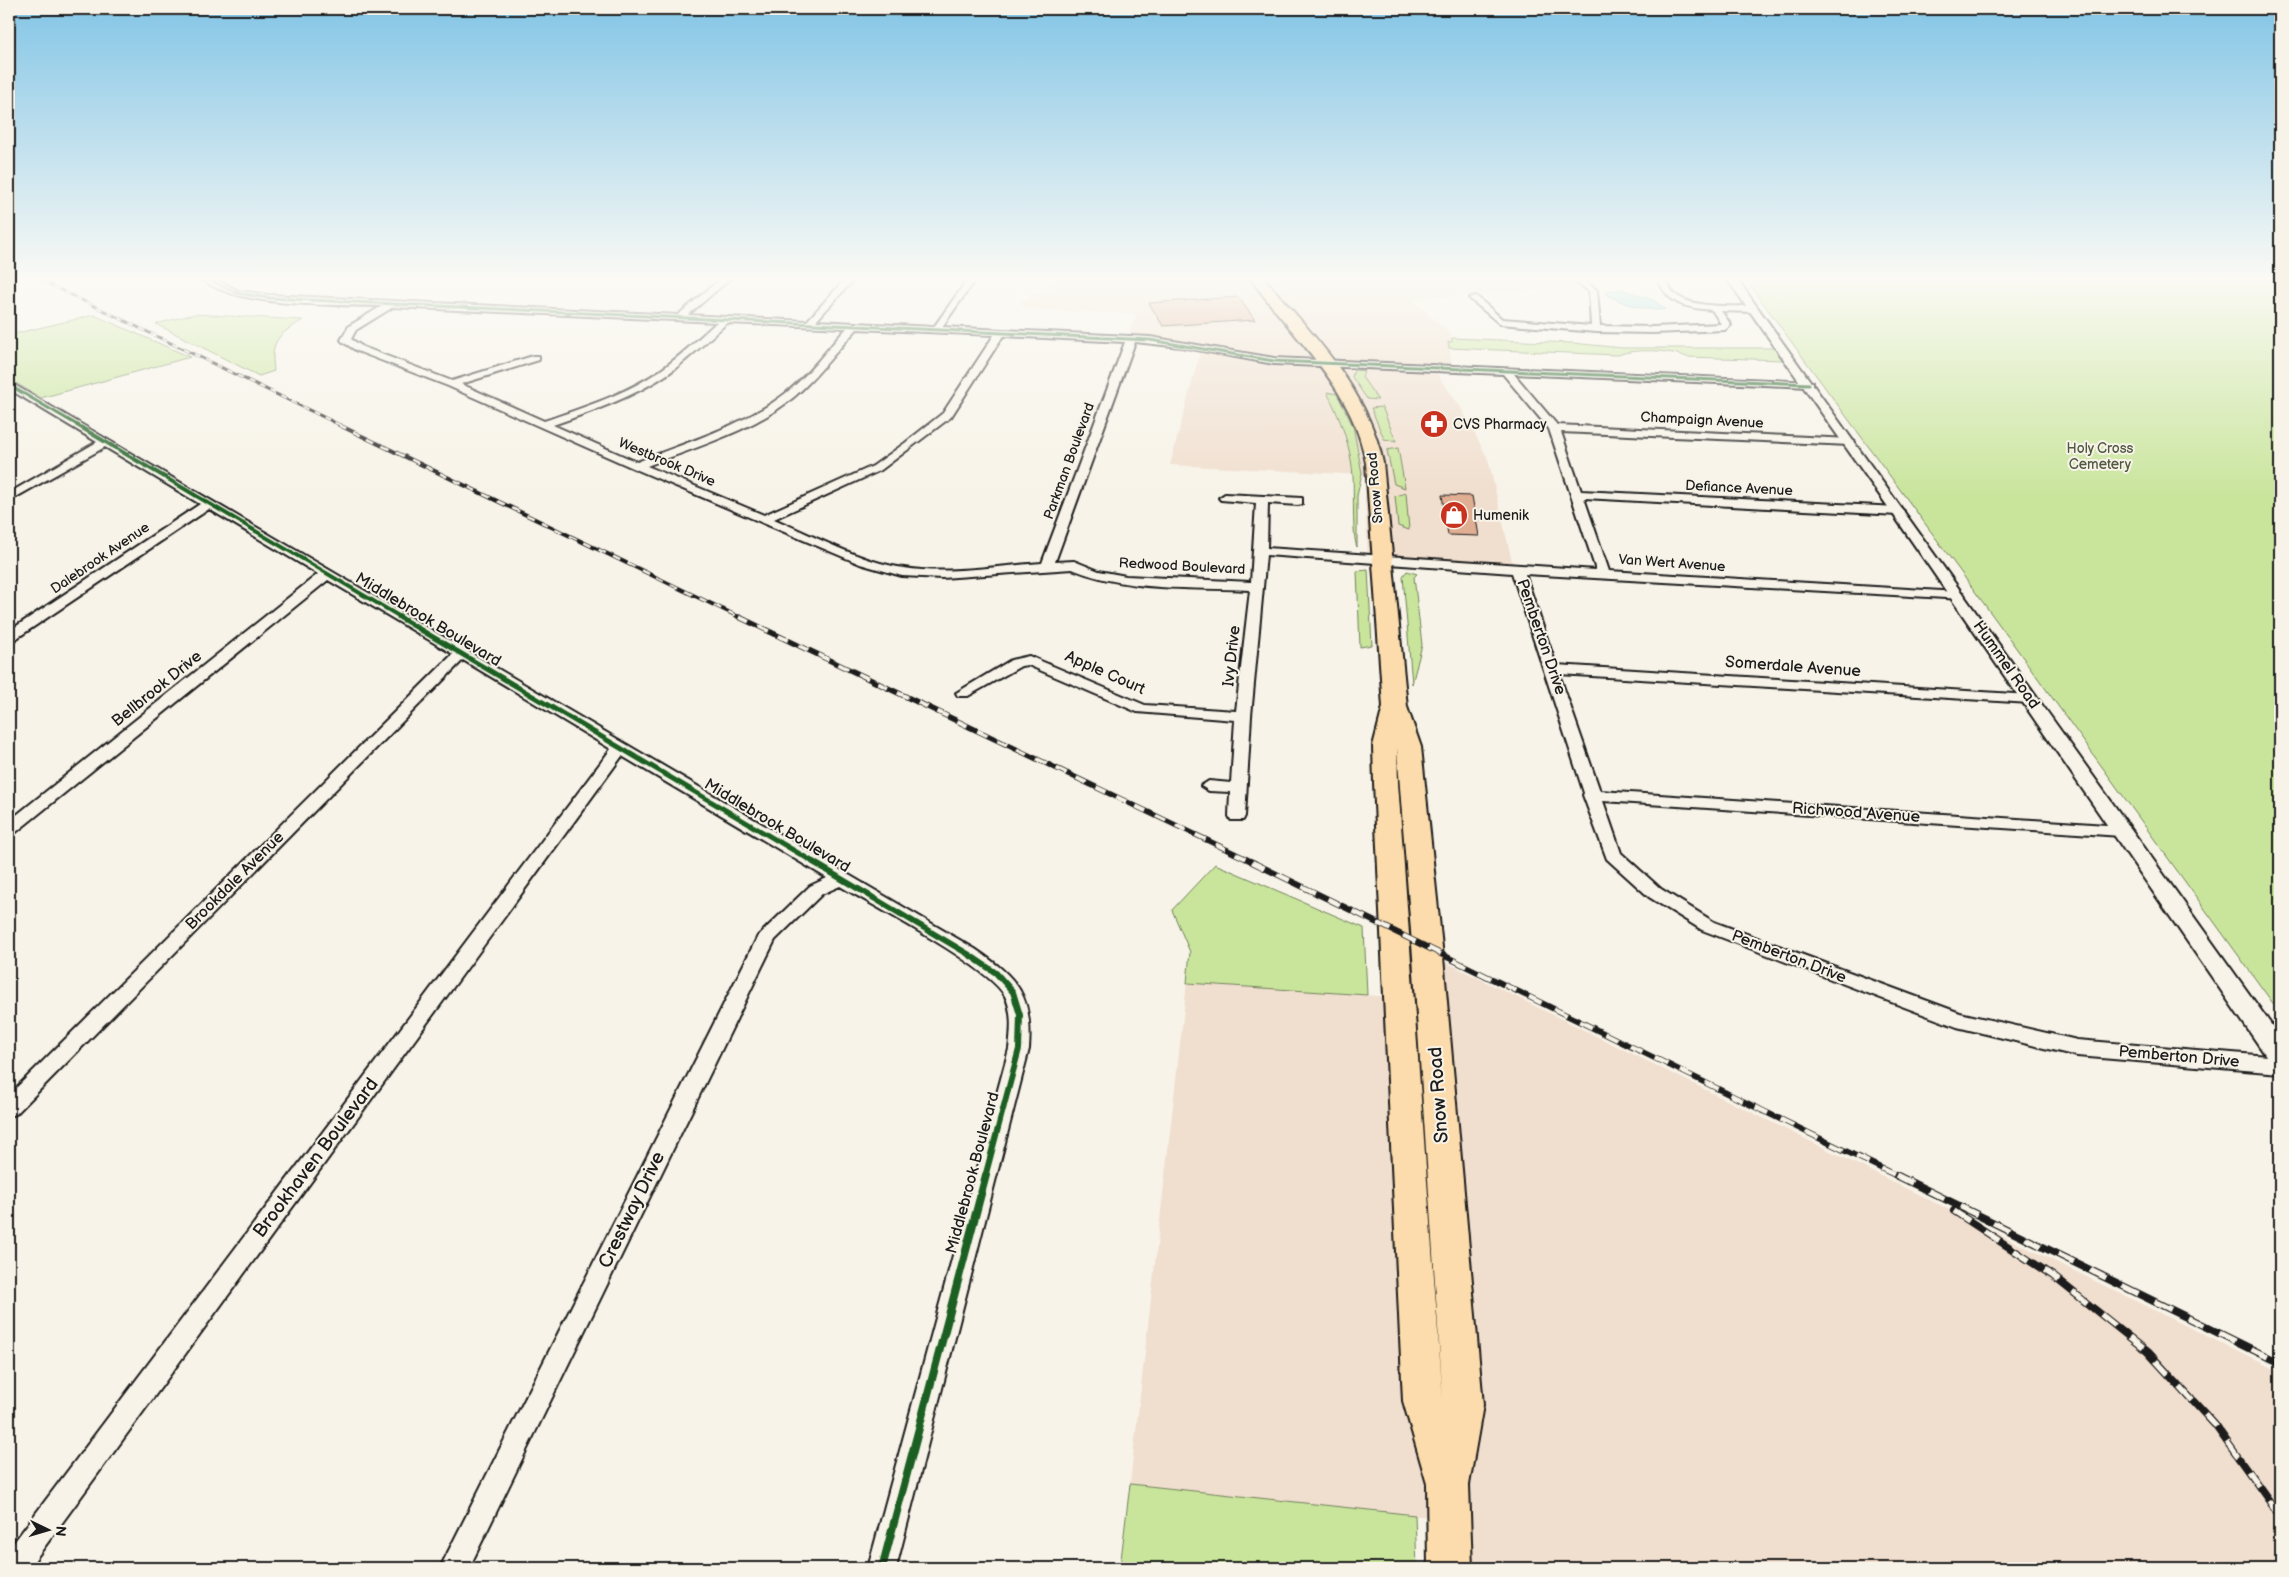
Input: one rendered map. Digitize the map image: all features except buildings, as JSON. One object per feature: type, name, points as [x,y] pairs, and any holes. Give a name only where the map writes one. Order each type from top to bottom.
[{"type":"main road","name":"Snow Road","points":[[1315,350],[1358,408],[1367,427],[1377,474],[1376,498],[1383,560],[1394,707],[1385,746],[1386,783],[1423,1401],[1448,1485],[1450,1568]]},
{"type":"street","name":"Westbrook Drive","points":[[362,350],[452,384],[636,466],[864,561],[902,572],[942,574],[1047,566]]},
{"type":"street","points":[[543,425],[591,408],[664,372],[690,350]]},
{"type":"street","points":[[636,466],[735,427],[766,411],[791,394],[832,350]]},
{"type":"street","points":[[764,519],[877,468],[909,445],[947,414],[989,350]]},
{"type":"street","name":"Parkman Boulevard","points":[[1047,566],[1126,350]]},
{"type":"street","points":[[1214,350],[1274,361],[1809,384]]},
{"type":"street","name":"Hummel Road","points":[[1784,350],[2280,1056]]},
{"type":"street","points":[[452,384],[536,358]]},
{"type":"street","points":[[1507,372],[1554,428],[1604,574]]},
{"type":"street","name":"Middlebrook Boulevard","points":[[10,388],[105,442],[841,879],[994,971],[1009,986],[1019,1002],[1022,1023],[1019,1049],[882,1568]]},
{"type":"street","name":"Champaign Avenue","points":[[1554,428],[1850,442]]},
{"type":"street","points":[[9,498],[105,442]]},
{"type":"street","name":"Defiance Avenue","points":[[1578,494],[1898,511]]},
{"type":"street","points":[[1225,498],[1298,500]]},
{"type":"street","name":"Ivy Drive","points":[[1236,816],[1243,716],[1260,554],[1262,499]]},
{"type":"street","name":"Dalebrook Avenue","points":[[9,637],[208,504]]},
{"type":"street","name":"Van Wert Avenue","points":[[1260,554],[1958,596]]},
{"type":"street","name":"Redwood Boulevard","points":[[1047,566],[1074,565],[1096,574],[1126,580],[1257,586]]},
{"type":"street","name":"Pemberton Drive","points":[[1517,569],[1613,855],[1655,892],[1708,926],[1957,1020],[2077,1048],[2280,1065]]},
{"type":"street","name":"Bellbrook Drive","points":[[9,829],[313,587],[326,574]]},
{"type":"street","name":"Brookdale Avenue","points":[[9,1108],[461,654]]},
{"type":"street","name":"Apple Court","points":[[962,692],[1016,663],[1029,660],[1142,710],[1243,716]]},
{"type":"street","name":"Somerdale Avenue","points":[[1552,670],[2030,699]]},
{"type":"street","name":"Brookhaven Boulevard","points":[[12,1568],[620,748]]},
{"type":"street","points":[[1209,786],[1238,788]]},
{"type":"street","name":"Richwood Avenue","points":[[1592,794],[2121,831]]},
{"type":"street","name":"Crestway Drive","points":[[454,1568],[767,936],[816,890],[841,879]]},
{"type":"shaded area","points":[[1201,350],[1450,350],[1453,371],[1434,370],[1460,406],[1488,459],[1513,566],[1368,557],[1364,475],[1170,465]]},
{"type":"shaded area","points":[[1433,956],[2280,1372],[2280,1568],[1461,1568],[1457,1520],[1130,1484],[1187,983],[1437,1000]]},
{"type":"green space","points":[[9,350],[173,350],[190,357],[41,398],[9,379]]},
{"type":"green space","points":[[207,350],[274,350],[274,371],[259,376]]},
{"type":"green space","points":[[1487,350],[1775,350],[1783,360],[1687,357],[1652,351],[1633,351],[1618,355]]},
{"type":"green space","name":"Holy Cross Cemetery","points":[[1797,350],[2280,350],[2280,1013],[1993,616]]},
{"type":"green space","points":[[1354,370],[1364,371],[1362,377],[1378,400],[1367,399],[1352,377]]},
{"type":"green space","points":[[1327,392],[1337,394],[1353,426],[1362,473],[1357,496],[1357,547],[1354,534],[1353,476],[1350,454],[1340,422]]},
{"type":"green space","points":[[1382,407],[1396,441],[1384,439],[1371,408]]},
{"type":"green space","points":[[1398,448],[1405,488],[1394,484],[1387,450]]},
{"type":"green space","points":[[1406,493],[1409,530],[1398,526],[1395,496]]},
{"type":"green space","points":[[1368,570],[1372,645],[1360,647],[1357,571]]},
{"type":"green space","points":[[1407,571],[1417,574],[1414,577],[1422,645],[1412,684],[1403,576]]},
{"type":"green space","points":[[1215,864],[1364,928],[1367,995],[1187,983],[1190,952],[1172,910]]},
{"type":"green space","points":[[1130,1484],[1415,1515],[1417,1568],[1120,1568]]},
{"type":"railway","points":[[184,350],[342,426]]},
{"type":"railway","points":[[339,425],[741,618]]},
{"type":"railway","points":[[739,617],[1255,863]]},
{"type":"railway","points":[[1252,862],[1899,1177]]},
{"type":"railway","points":[[1896,1175],[2280,1363]]},
{"type":"railway","points":[[1954,1211],[2053,1276],[2148,1352],[2215,1425],[2280,1516]]},
{"type":"cycle path","points":[[1210,350],[1274,361],[1809,384]]},
{"type":"cycle path","points":[[9,385],[968,954],[996,973],[1013,992],[1018,1003],[1020,1015],[1019,1049],[882,1568]]},
{"type":"place","name":"CVS Pharmacy","points":[[1434,424]]},
{"type":"place","name":"Humenik","points":[[1454,515]]}]
